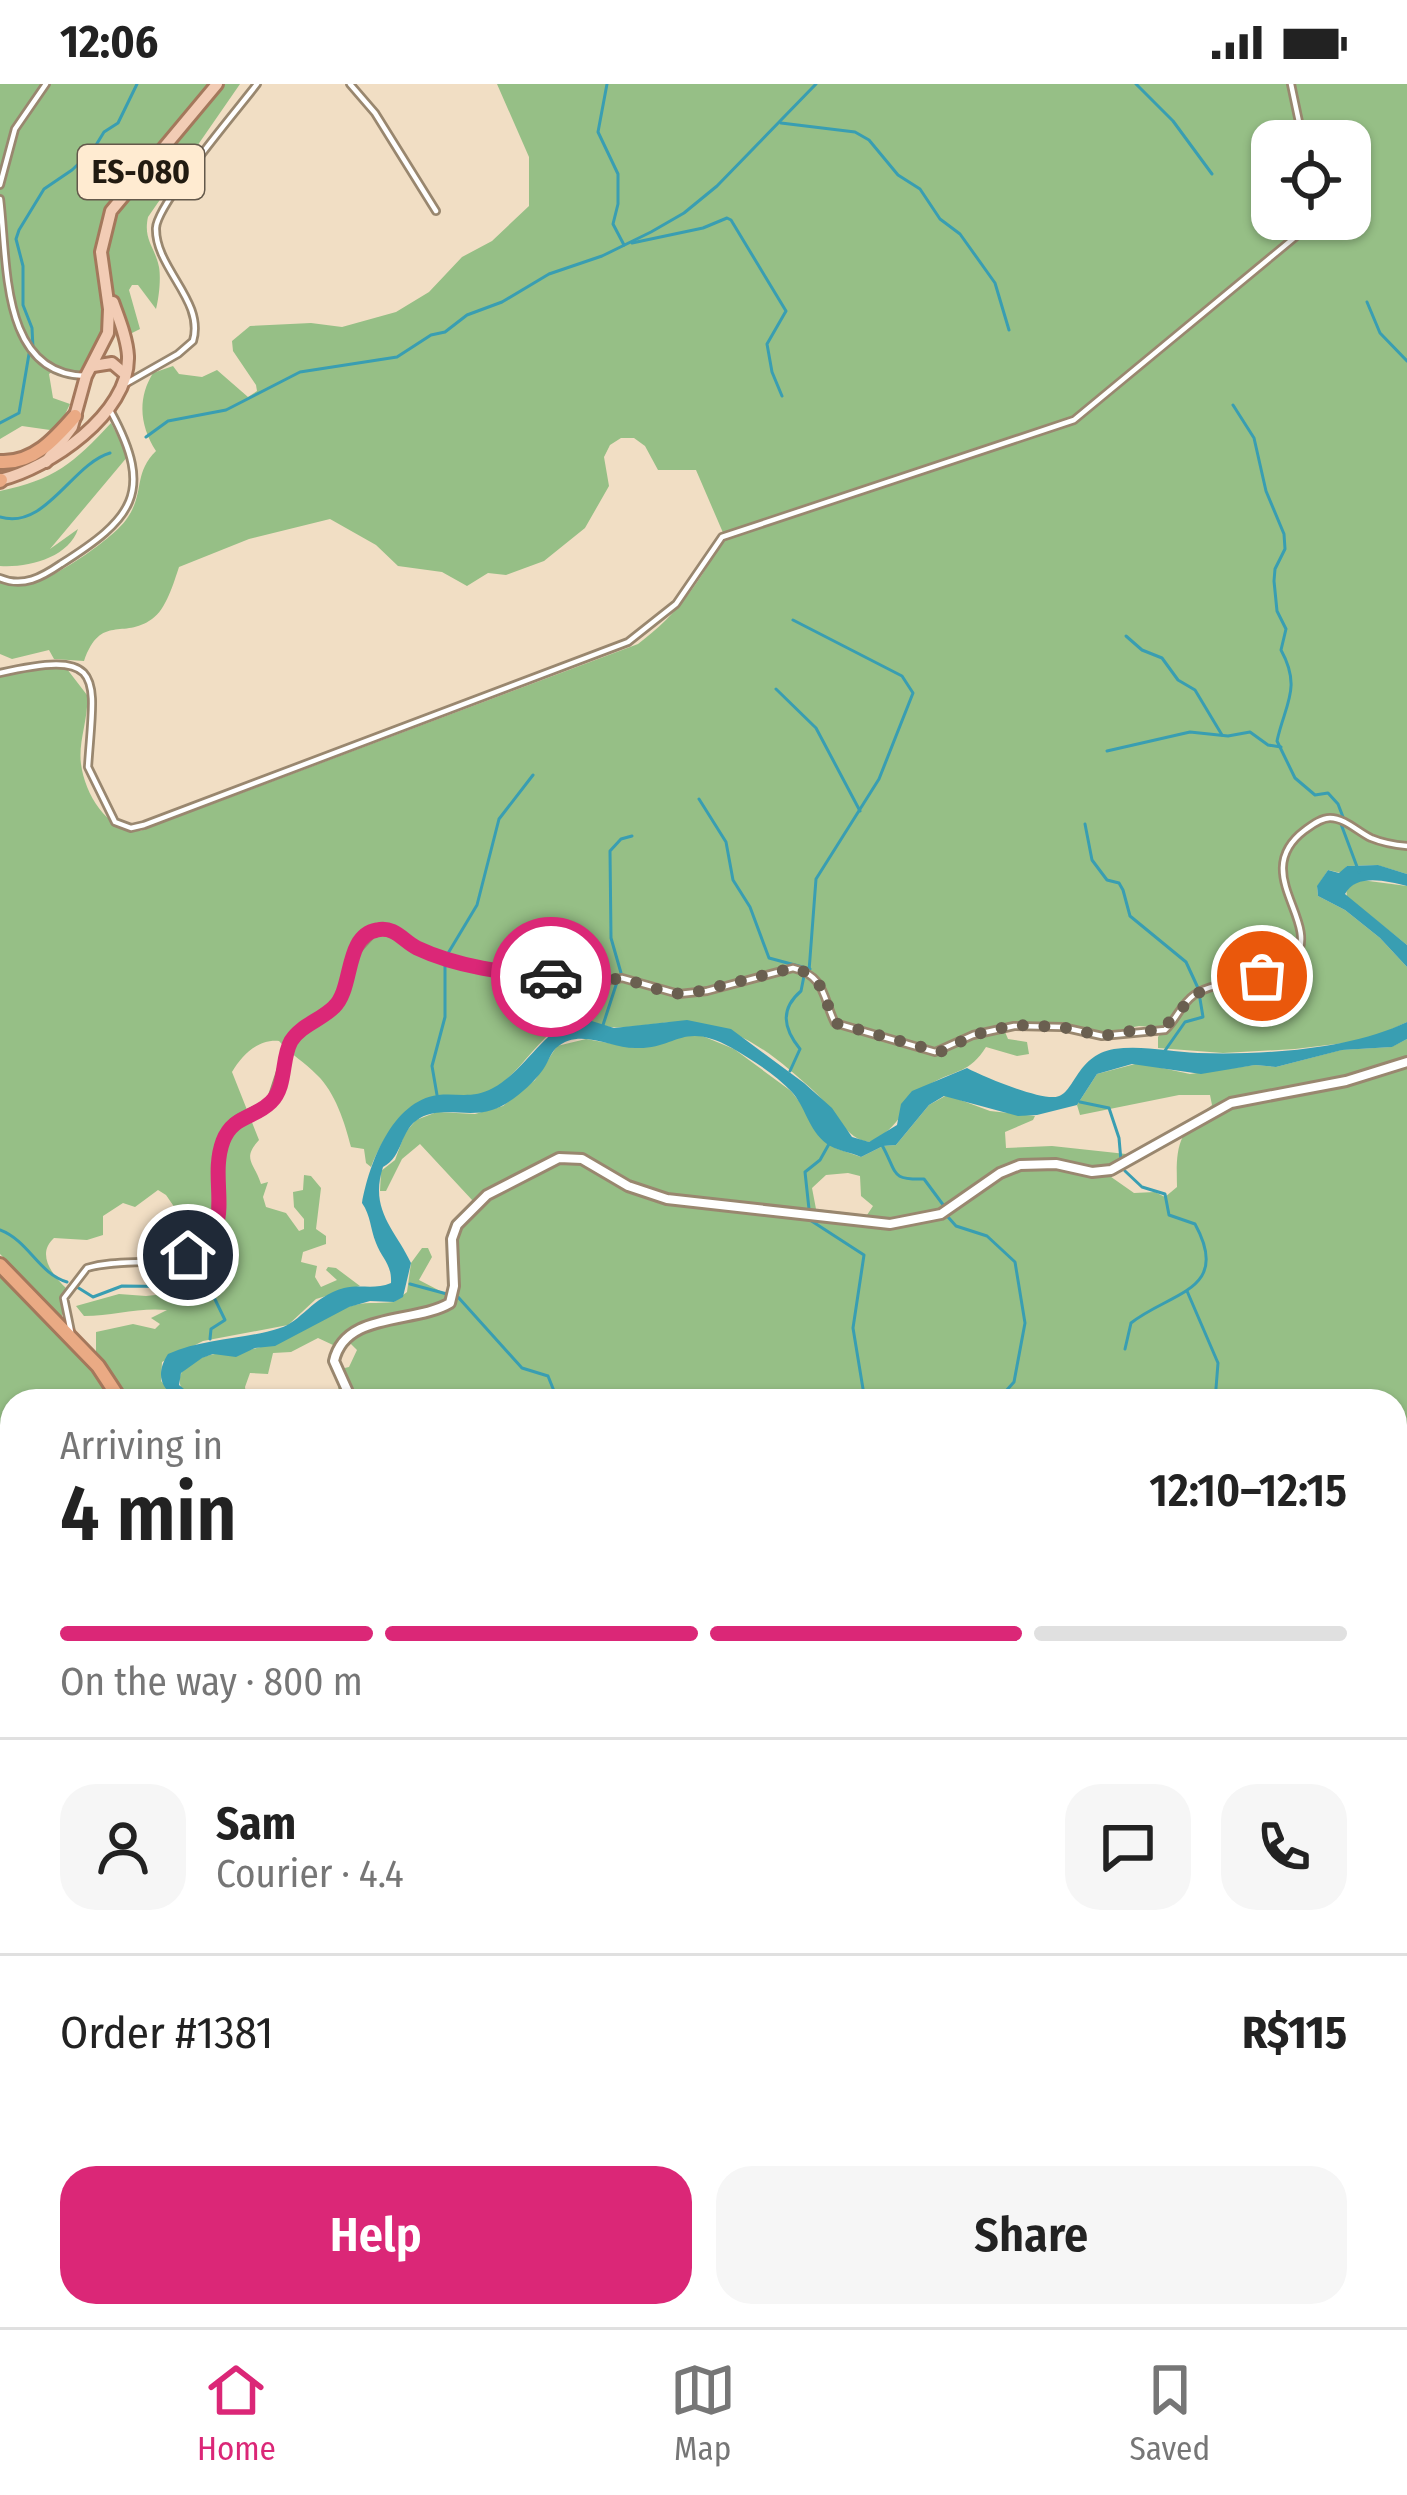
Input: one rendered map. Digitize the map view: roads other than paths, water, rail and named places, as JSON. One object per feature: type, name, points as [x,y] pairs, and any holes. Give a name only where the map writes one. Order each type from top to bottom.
[{"type":"highway","points":[[0,462],[35,453],[75,416]]},
{"type":"highway","points":[[0,1265],[73,1337],[114,1389]]},
{"type":"main road","name":"ES-080","points":[[51,460],[68,436],[108,333],[102,242],[111,211],[218,84]]},
{"type":"main road","name":"ES-080","points":[[104,276],[128,351],[124,380]]},
{"type":"main road","points":[[0,480],[51,460],[108,413],[124,380],[112,363],[90,370]]},
{"type":"main road","points":[[80,396],[108,413]]},
{"type":"street","points":[[0,185],[15,129],[46,84]]},
{"type":"street","points":[[124,380],[178,354],[196,334],[192,313],[159,248],[158,216],[257,84]]},
{"type":"street","points":[[350,84],[375,113],[436,211]]},
{"type":"street","points":[[1291,84],[1299,120]]},
{"type":"street","points":[[0,199],[10,316],[19,337],[52,368],[90,370]]},
{"type":"street","points":[[0,673],[56,661],[83,673],[95,695],[91,778],[115,822],[130,828],[144,825],[628,642],[676,604],[722,537],[1074,420],[1292,240]]},
{"type":"street","points":[[0,578],[22,582],[40,578],[120,522],[128,507],[133,470],[125,438],[108,413]]},
{"type":"street","points":[[73,1337],[64,1298],[81,1273],[101,1265],[168,1262],[212,1240],[220,1207],[217,1164],[228,1130],[271,1102],[291,1042],[339,1002],[355,952],[376,930],[399,933],[414,946],[466,966],[593,982],[622,978],[679,994],[707,992],[793,968],[804,970],[821,984],[835,1023],[940,1052],[974,1035],[1014,1025],[1062,1027],[1102,1036],[1161,1031],[1195,994],[1277,972],[1297,955],[1302,933],[1288,900],[1283,862],[1302,832],[1332,818],[1372,838],[1407,846]]},
{"type":"street","points":[[345,1389],[334,1361],[343,1345],[365,1326],[450,1303],[452,1239],[457,1225],[487,1195],[559,1157],[582,1159],[628,1186],[667,1199],[903,1224],[941,1214],[1010,1168],[1056,1164],[1092,1172],[1111,1170],[1231,1103],[1346,1081],[1407,1062]]},
{"type":"water","points":[[1378,865],[1407,874],[1407,886],[1364,881],[1345,894],[1407,945],[1407,967],[1345,910],[1318,896],[1317,886],[1328,870],[1339,873],[1347,866]]},
{"type":"water","points":[[579,1017],[614,1028],[687,1020],[731,1029],[804,1083],[832,1108],[852,1137],[869,1142],[897,1125],[901,1104],[912,1091],[967,1068],[1023,1091],[1054,1097],[1067,1090],[1091,1059],[1114,1049],[1277,1051],[1333,1045],[1407,1022],[1407,1039],[1392,1047],[1342,1050],[1276,1067],[1255,1065],[1201,1074],[1132,1064],[1097,1074],[1077,1105],[1037,1115],[1018,1116],[944,1096],[929,1105],[896,1145],[861,1157],[827,1144],[785,1085],[715,1040],[690,1036],[635,1048],[575,1039],[556,1048],[532,1082],[499,1107],[438,1113],[420,1118],[408,1129],[395,1156],[383,1167],[379,1195],[411,1263],[403,1297],[349,1307],[275,1346],[236,1357],[213,1354],[202,1358],[181,1373],[179,1385],[184,1389],[167,1389],[161,1373],[168,1354],[280,1328],[344,1288],[391,1283],[362,1203],[385,1137],[422,1100],[493,1088],[566,1023]]},
{"type":"waterway","points":[[33,348],[23,305],[19,230],[44,189],[72,170],[104,132],[118,123],[137,84]]},
{"type":"waterway","points":[[607,84],[598,132],[618,174],[613,224],[624,245]]},
{"type":"waterway","points":[[146,437],[168,421],[226,410],[300,372],[397,357],[549,274],[651,232],[717,186],[816,84]]},
{"type":"waterway","points":[[1136,84],[1173,121],[1212,174]]},
{"type":"waterway","points":[[781,123],[855,132],[869,140],[898,175],[920,189],[940,219],[960,234],[995,283],[1009,330]]},
{"type":"waterway","points":[[632,243],[731,220],[786,311],[767,344],[782,396]]},
{"type":"waterway","points":[[1367,302],[1380,333],[1407,361]]},
{"type":"waterway","points":[[0,423],[19,413],[29,354]]},
{"type":"waterway","points":[[1233,405],[1254,438],[1266,491],[1284,534],[1285,549],[1274,581],[1277,611],[1286,629],[1281,650],[1291,686],[1277,741],[1295,778],[1315,795],[1328,793],[1343,817]]},
{"type":"waterway","points":[[0,517],[16,519],[45,506],[96,459],[110,453]]},
{"type":"waterway","points":[[793,620],[902,676],[913,693],[879,779],[816,879],[809,971]]},
{"type":"waterway","points":[[1126,636],[1142,650],[1162,658],[1178,680],[1195,690],[1222,735]]},
{"type":"waterway","points":[[776,689],[816,728],[860,811]]},
{"type":"waterway","points":[[1107,751],[1190,732],[1228,736],[1250,732],[1268,745],[1281,747]]},
{"type":"waterway","points":[[447,955],[477,905],[499,819],[533,775]]},
{"type":"waterway","points":[[699,799],[726,842],[733,880],[750,907],[769,958],[810,969]]},
{"type":"waterway","points":[[1085,824],[1092,860],[1107,880],[1119,883],[1130,916],[1186,962],[1198,988]]},
{"type":"waterway","points":[[1341,824],[1359,872]]},
{"type":"waterway","points":[[621,973],[611,938],[610,851],[621,839],[632,836]]},
{"type":"waterway","points":[[437,1095],[432,1066],[445,1017],[445,961]]},
{"type":"waterway","points":[[790,1071],[800,1049],[787,1026],[787,1012],[801,991],[804,976]]},
{"type":"waterway","points":[[603,1025],[617,982]]},
{"type":"waterway","points":[[1164,1052],[1185,1022],[1203,1017],[1200,999]]},
{"type":"waterway","points":[[1080,1102],[1109,1108],[1121,1161]]},
{"type":"waterway","points":[[809,1209],[805,1172],[829,1144]]},
{"type":"waterway","points":[[882,1145],[896,1173],[924,1179],[944,1206]]},
{"type":"waterway","points":[[1125,1171],[1142,1187],[1165,1194],[1169,1215],[1195,1224],[1206,1263],[1192,1287],[1131,1323],[1125,1349]]},
{"type":"waterway","points":[[948,1217],[956,1226],[987,1236],[1015,1262],[1025,1323],[1014,1382],[1008,1389]]},
{"type":"waterway","points":[[810,1220],[864,1255],[853,1328],[863,1389]]},
{"type":"waterway","points":[[0,1230],[48,1272],[67,1282]]},
{"type":"waterway","points":[[410,1284],[447,1294]]},
{"type":"waterway","points":[[77,1287],[93,1297],[122,1286],[209,1287],[225,1320],[211,1329],[210,1339]]},
{"type":"waterway","points":[[1187,1291],[1218,1363],[1216,1389]]},
{"type":"waterway","points":[[458,1297],[522,1368],[548,1376],[553,1389]]}]
